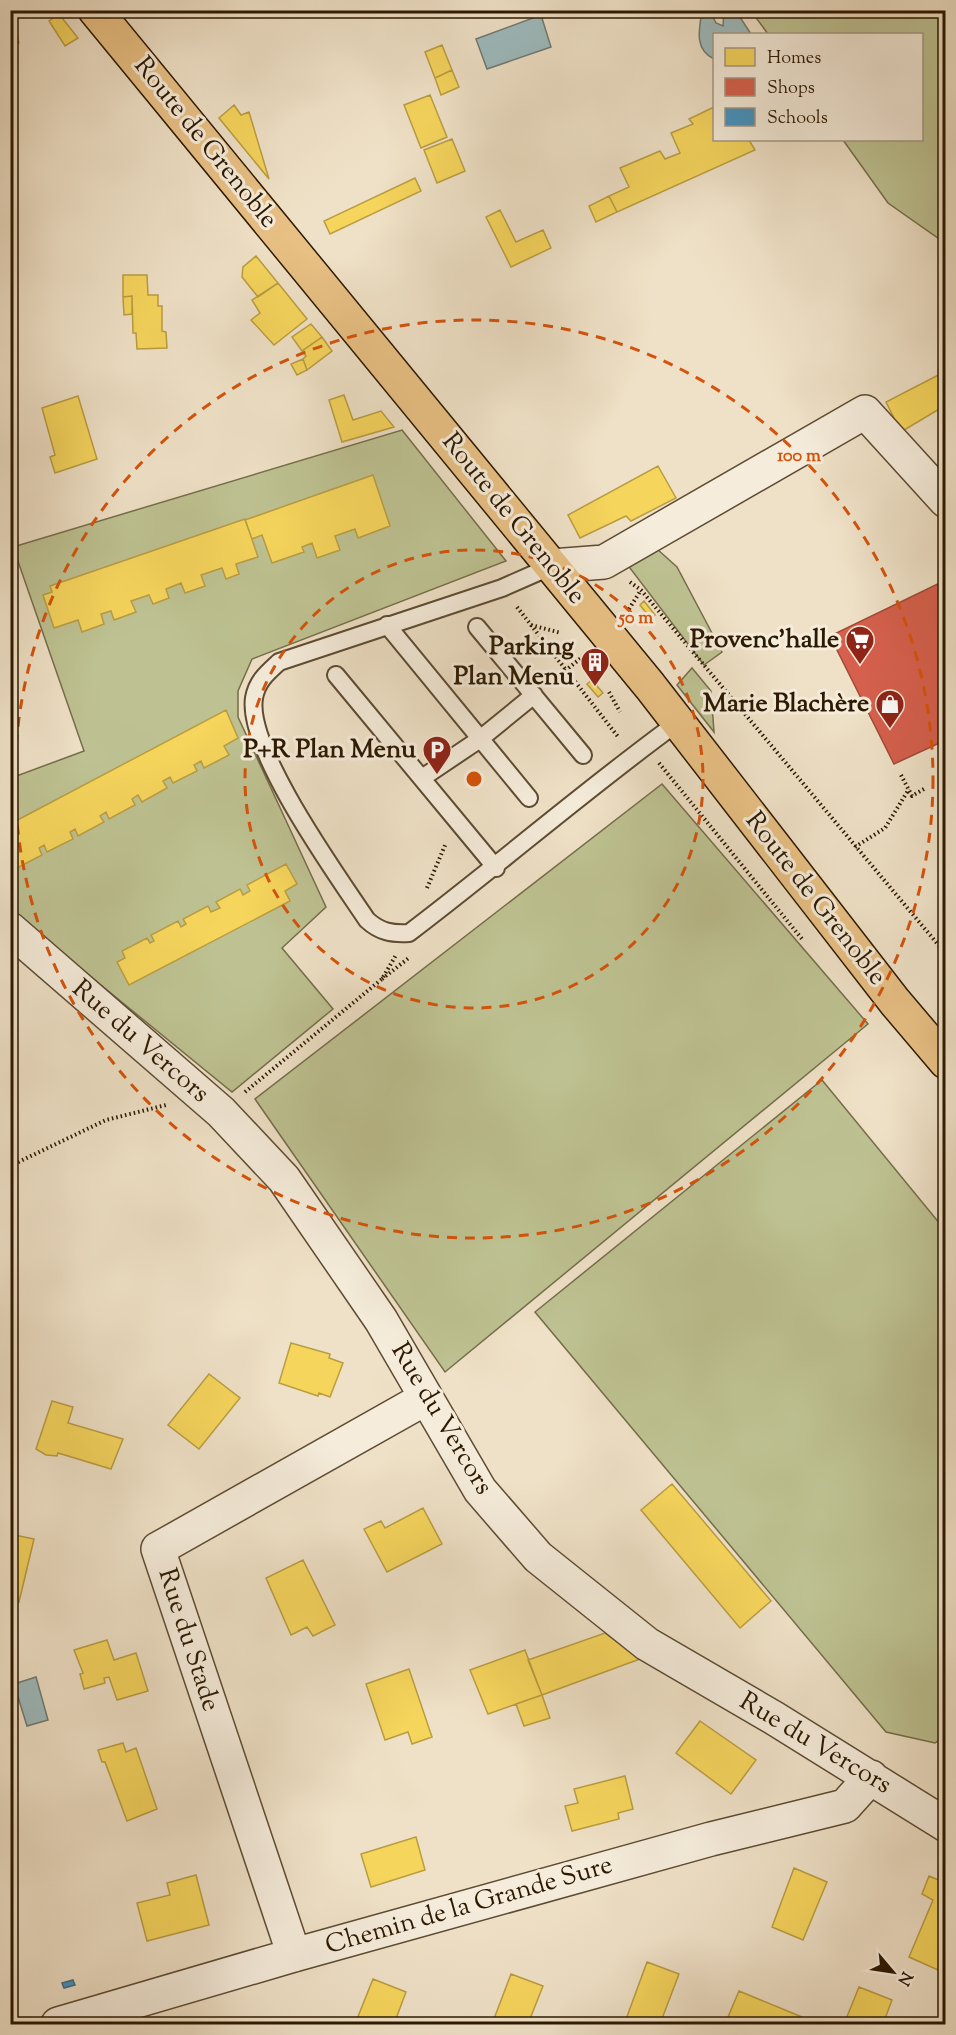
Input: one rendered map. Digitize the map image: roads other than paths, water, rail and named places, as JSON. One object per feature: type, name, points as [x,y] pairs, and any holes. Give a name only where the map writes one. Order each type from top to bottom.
[{"type":"main road","name":"Route de Grenoble","points":[[95,10],[650,686],[945,1062]]},
{"type":"street","points":[[552,566],[604,562],[865,412],[945,501]]},
{"type":"street","name":"Rue du Vercors","points":[[10,929],[190,1088],[221,1112],[284,1179],[381,1320],[480,1490],[538,1557],[647,1644],[945,1825]]},
{"type":"street","name":"Rue du Stade","points":[[294,1955],[158,1549],[426,1398]]},
{"type":"street","name":"Chemin de la Grande Sure","points":[[58,2025],[294,1955],[711,1839],[845,1806],[871,1778]]},
{"type":"lane","points":[[552,566],[502,588],[387,624],[279,662],[260,679],[254,699],[256,732],[274,772],[323,855],[375,928],[392,934],[409,933],[496,868],[632,756],[677,723]]},
{"type":"lane","points":[[387,624],[530,798]]},
{"type":"lane","points":[[477,627],[583,755]]},
{"type":"lane","points":[[336,675],[496,868]]},
{"type":"lane","points":[[422,778],[480,739],[534,695]]},
{"type":"water","points":[[702,11],[710,11],[716,23],[723,26],[724,11],[736,11],[750,33],[713,33],[713,58],[703,50],[699,32]]},
{"type":"water","points":[[541,15],[551,47],[487,69],[476,39]]},
{"type":"water","points":[[36,1677],[48,1720],[27,1726],[14,1684]]},
{"type":"place","name":"Provenc'halle","points":[[860,666]]},
{"type":"place","name":"Parking Plan Menu","points":[[595,688]]},
{"type":"place","name":"Marie Blachère","points":[[890,730]]},
{"type":"place","name":"P+R Plan Menu","points":[[437,776]]}]
